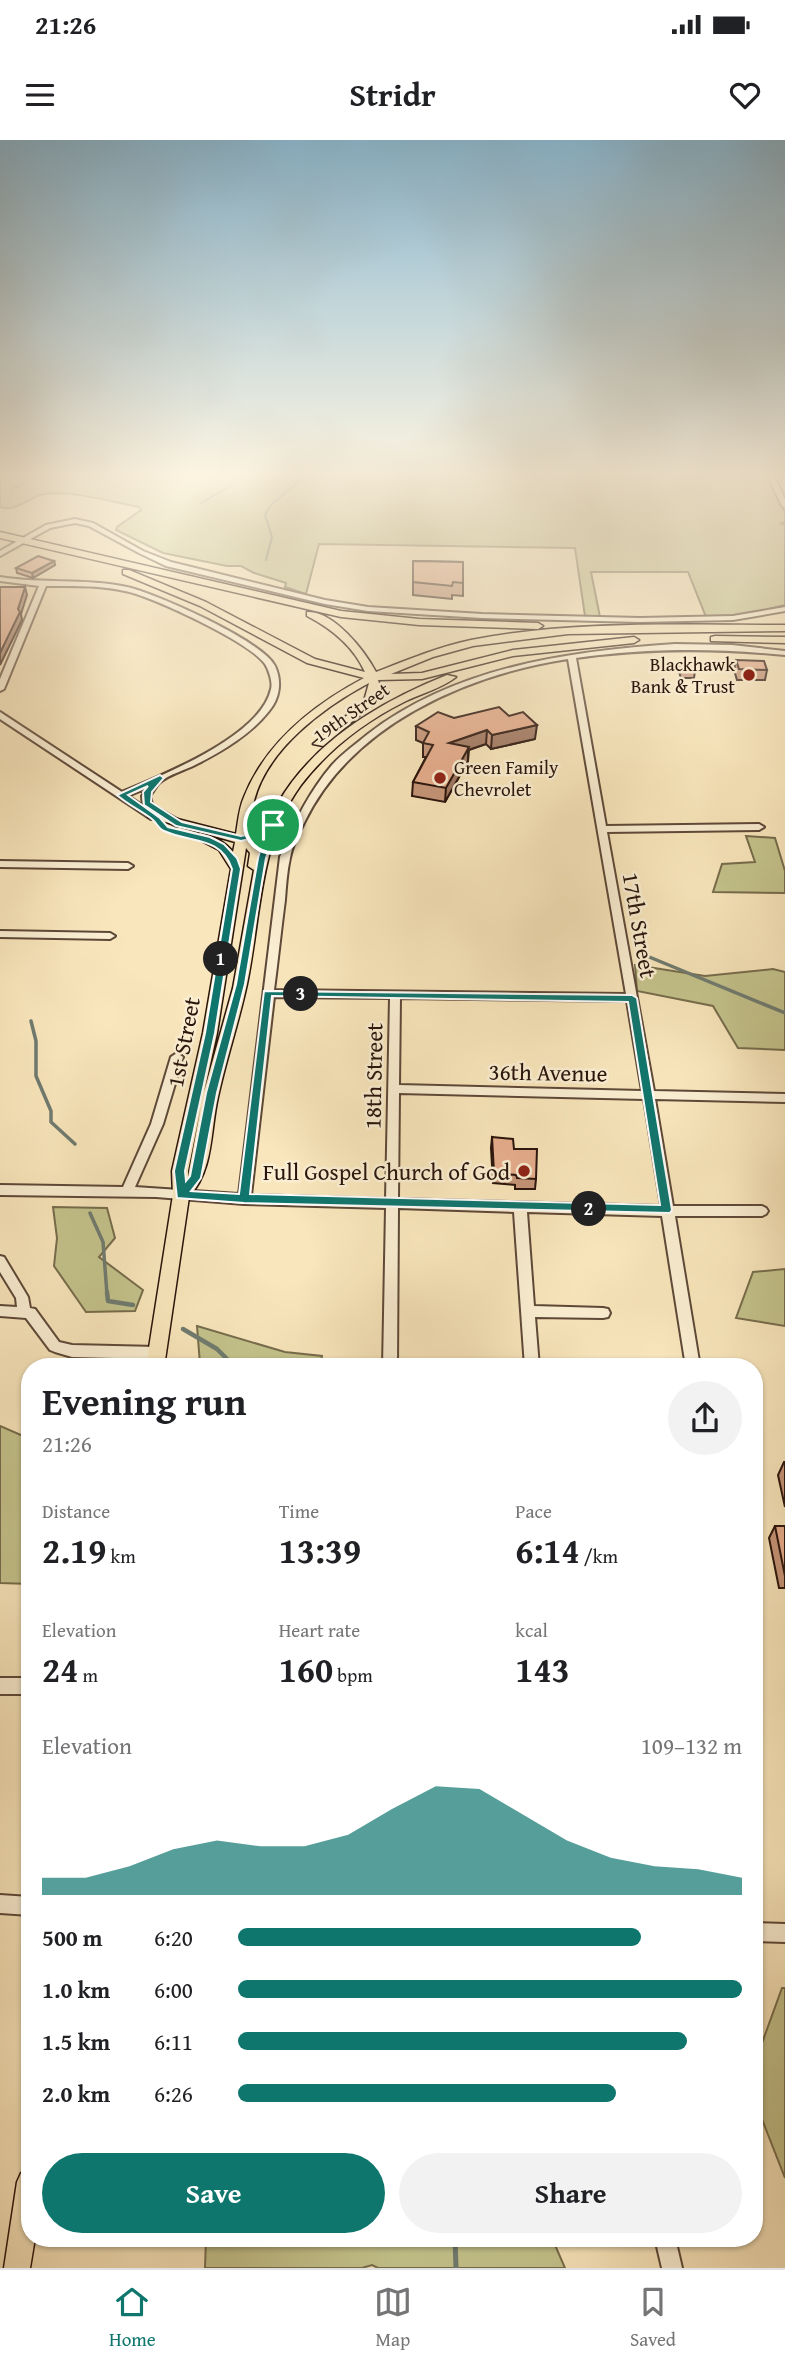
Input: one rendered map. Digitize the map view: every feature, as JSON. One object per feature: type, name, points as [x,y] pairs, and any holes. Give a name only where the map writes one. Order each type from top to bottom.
[{"type":"main road","points":[[119,571],[187,596],[311,661],[373,677],[422,676],[513,653],[570,652],[638,639],[785,638]]},
{"type":"main road","points":[[160,571],[330,612],[395,620],[593,627],[785,628]]},
{"type":"main road","points":[[210,584],[303,612],[332,625],[352,643],[373,677],[376,690],[372,698],[313,751],[295,777],[281,809]]},
{"type":"main road","name":"19th Street","points":[[314,712],[373,677],[409,661],[461,646],[528,635],[597,630],[744,628]]},
{"type":"main road","name":"19th Street","points":[[181,1195],[195,1178],[212,1093],[249,942],[258,876],[273,825],[296,786],[341,739],[380,711],[425,688],[482,666],[570,652]]},
{"type":"main road","name":"1st Street","points":[[181,1195],[180,1171],[210,1033],[248,800],[254,784],[277,748],[314,712]]},
{"type":"main road","points":[[181,825],[221,826],[235,820],[250,780],[263,760],[282,738],[294,730]]},
{"type":"main road","points":[[156,818],[241,839],[252,845],[256,852],[250,893],[249,942]]},
{"type":"main road","points":[[156,818],[179,829],[241,839],[260,835],[273,825]]},
{"type":"main road","points":[[156,818],[165,829],[207,838],[217,843],[228,852],[236,869]]},
{"type":"main road","points":[[156,1358],[181,1195]]},
{"type":"main road","points":[[17,2268],[21,2242]]},
{"type":"street","points":[[199,571],[325,602],[386,611],[663,620],[733,618],[785,609]]},
{"type":"street","points":[[0,579],[43,584],[109,586],[145,594],[235,638],[255,650],[271,666],[277,688],[274,701],[265,714],[227,743],[121,795]]},
{"type":"street","points":[[0,689],[43,584]]},
{"type":"street","name":"19th Street","points":[[244,1199],[285,856],[295,828],[318,788],[332,771],[373,732],[410,710],[468,684],[570,652],[711,646],[785,653]]},
{"type":"street","name":"17th Street","points":[[570,652],[649,1096],[691,1358]]},
{"type":"street","points":[[0,715],[156,818]]},
{"type":"street","points":[[160,778],[148,792],[147,803],[181,825]]},
{"type":"street","points":[[602,829],[759,827]]},
{"type":"street","points":[[0,864],[128,866]]},
{"type":"street","points":[[0,934],[110,936]]},
{"type":"street","points":[[268,993],[632,998]]},
{"type":"street","name":"18th Street","points":[[390,1358],[395,995]]},
{"type":"street","points":[[127,1192],[162,1109],[177,1058]]},
{"type":"street","name":"36th Avenue","points":[[394,1089],[785,1098]]},
{"type":"street","points":[[0,1190],[127,1192],[244,1199],[762,1211]]},
{"type":"street","points":[[520,1206],[530,1358]]},
{"type":"street","points":[[0,1261],[22,1297],[24,1311]]},
{"type":"street","points":[[0,1311],[24,1311],[36,1319],[55,1346],[72,1351],[137,1358]]},
{"type":"street","points":[[527,1311],[603,1312]]},
{"type":"street","points":[[0,1686],[21,1686]]},
{"type":"street","points":[[0,1904],[21,1905]]},
{"type":"street","points":[[763,1932],[785,1933]]},
{"type":"street","points":[[667,2247],[672,2268]]},
{"type":"shaded area","points":[[251,571],[312,571],[306,594],[285,587],[286,583]]},
{"type":"shaded area","points":[[578,571],[785,571],[785,605],[747,614],[706,617],[688,572],[591,572],[600,617],[585,616]]},
{"type":"shaded area","points":[[746,836],[775,838],[785,871],[785,893],[713,892],[722,864],[755,862]]},
{"type":"shaded area","points":[[635,965],[705,976],[773,969],[785,972],[785,1050],[738,1048],[713,1006],[637,991]]},
{"type":"shaded area","points":[[53,1207],[107,1208],[115,1238],[99,1257],[143,1290],[135,1311],[86,1312],[54,1266],[57,1238]]},
{"type":"shaded area","points":[[785,1269],[785,1326],[736,1318],[753,1272]]},
{"type":"shaded area","points":[[197,1326],[285,1352],[322,1356],[322,1358],[200,1358]]},
{"type":"shaded area","points":[[0,1426],[21,1435],[21,1584],[0,1583]]},
{"type":"shaded area","points":[[782,1988],[785,1988],[785,2178],[763,2122],[763,2040]]},
{"type":"shaded area","points":[[206,2247],[556,2247],[565,2268],[378,2268],[372,2265],[362,2268],[205,2268]]},
{"type":"building","points":[[413,571],[463,571],[463,583],[453,582],[452,586],[413,582]]},
{"type":"building","points":[[0,587],[25,587],[18,609],[20,612],[0,653]]},
{"type":"building","points":[[736,660],[764,661],[767,670],[739,669]]},
{"type":"building","points":[[679,662],[693,662],[695,671],[682,671]]},
{"type":"building","points":[[499,707],[509,716],[523,712],[537,725],[492,735],[487,730],[449,743],[469,747],[446,788],[413,782],[433,745],[423,743],[429,732],[416,726],[438,712],[454,718]]},
{"type":"building","points":[[492,1137],[513,1139],[514,1149],[537,1149],[536,1179],[494,1173]]},
{"type":"building","points":[[775,1526],[785,1526],[785,1576]]},
{"type":"waterway","points":[[642,954],[785,1013]]},
{"type":"waterway","points":[[31,1021],[36,1041],[36,1076],[51,1111],[51,1122],[75,1144]]},
{"type":"waterway","points":[[90,1213],[103,1242],[107,1294]]},
{"type":"waterway","points":[[107,1292],[108,1301],[133,1305]]},
{"type":"waterway","points":[[183,1329],[217,1349],[226,1358]]},
{"type":"waterway","points":[[455,2247],[456,2268]]},
{"type":"place","name":"Blackhawk Bank & Trust","points":[[749,675]]},
{"type":"place","name":"Green Family Chevrolet","points":[[440,778]]},
{"type":"place","name":"Full Gospel Church of God","points":[[524,1171]]},
{"type":"route","points":[[273,825],[258,876],[241,984],[212,1093],[195,1178],[181,1195],[244,1199],[268,993],[632,998],[666,1210],[244,1199],[181,1195],[180,1171],[210,1033],[236,869],[233,858],[221,846],[207,838],[165,829],[157,820],[121,795],[160,778],[146,796],[148,806],[179,824],[241,839],[263,834],[273,825]]}]
